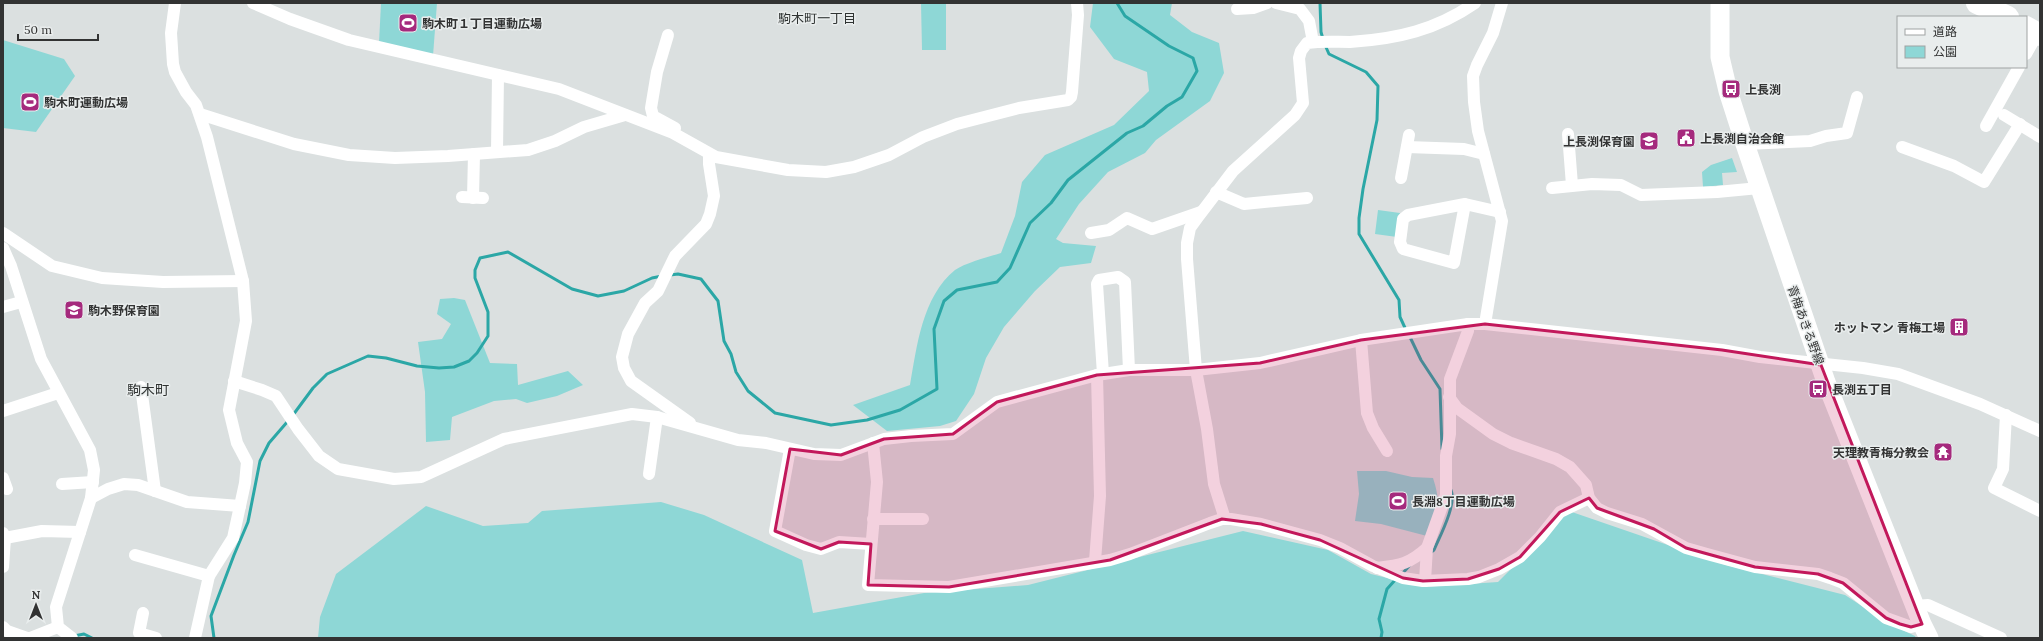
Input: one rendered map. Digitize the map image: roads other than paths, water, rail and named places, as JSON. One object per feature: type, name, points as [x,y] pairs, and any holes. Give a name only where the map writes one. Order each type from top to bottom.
[{"type":"highway","points":[[1979,3],[2006,16]]},
{"type":"main road","name":"青梅あきる野線","points":[[1720,3],[1720,57],[1728,91],[1759,188],[1821,365],[1871,497],[1926,631]]},
{"type":"street","points":[[175,3],[171,33],[174,68],[200,114],[207,137],[243,281],[246,321],[230,410],[237,443],[247,462],[233,538],[210,576],[196,638]]},
{"type":"street","points":[[253,3],[290,20],[349,40],[559,89],[625,116],[673,133],[710,155],[772,168],[810,172],[836,172],[871,162],[923,137],[957,124],[1019,108],[1068,100],[1071,97],[1072,92],[1078,15],[1077,3]]},
{"type":"street","points":[[1237,9],[1253,8],[1267,3]]},
{"type":"street","points":[[1276,3],[1300,9],[1309,21],[1318,41]]},
{"type":"street","points":[[1225,519],[1214,484],[1207,429],[1196,370],[1191,324],[1187,243],[1190,228],[1233,171],[1295,116],[1303,103],[1299,58],[1301,51],[1307,43],[1318,41],[1353,41],[1405,35],[1453,18],[1475,3]]},
{"type":"street","points":[[1485,324],[1502,220],[1484,154],[1474,102],[1473,76],[1493,33],[1502,3]]},
{"type":"street","points":[[2027,51],[2034,32]]},
{"type":"street","points":[[668,35],[656,72],[651,108],[652,116],[693,139],[696,147]]},
{"type":"street","points":[[1986,126],[2018,68]]},
{"type":"street","points":[[497,152],[498,74]]},
{"type":"street","points":[[1745,144],[1810,141],[1826,136],[1847,133],[1857,97]]},
{"type":"street","points":[[200,114],[294,144],[349,155],[395,158],[528,150],[555,141],[584,127],[625,116]]},
{"type":"street","points":[[2004,115],[2040,137]]},
{"type":"street","points":[[1902,147],[1954,166],[1984,182],[2020,124]]},
{"type":"street","points":[[1568,134],[1572,185]]},
{"type":"street","points":[[1401,178],[1409,135]]},
{"type":"street","points":[[1406,147],[1464,149],[1484,154]]},
{"type":"street","points":[[473,198],[474,154]]},
{"type":"street","points":[[697,428],[631,381],[624,368],[622,357],[628,334],[645,303],[658,291],[675,256],[706,224],[714,196],[709,164],[710,155]]},
{"type":"street","points":[[1552,188],[1572,185],[1621,185],[1641,195],[1717,192],[1759,188]]},
{"type":"street","points":[[1216,192],[1244,204],[1307,198]]},
{"type":"street","points":[[1465,204],[1454,263],[1403,249],[1400,242],[1403,219],[1408,215],[1465,204],[1500,212]]},
{"type":"street","points":[[1091,233],[1109,230],[1127,218],[1152,229],[1201,212]]},
{"type":"street","points":[[3,233],[52,266],[102,278],[163,282],[243,281]]},
{"type":"street","points":[[3,248],[11,266],[21,302],[41,359],[90,450],[94,470],[91,498],[56,607],[58,627],[71,637]]},
{"type":"street","points":[[1095,561],[1100,496],[1100,374],[1096,284],[1099,280],[1118,277],[1125,282],[1130,370]]},
{"type":"street","points":[[3,307],[21,302]]},
{"type":"street","points":[[234,381],[276,396],[294,425],[319,456],[338,469],[394,479],[421,477],[504,438],[632,414],[656,417],[738,440],[766,443],[814,454],[841,456],[884,439],[953,434],[997,402],[1100,374],[1130,370],[1196,370],[1260,363],[1361,340],[1468,324],[1485,324],[1686,345],[1760,357],[1803,360],[1821,365],[1863,368],[1898,374],[2006,415],[2040,431]]},
{"type":"street","points":[[1426,581],[1427,549],[1446,494],[1446,468],[1450,434],[1448,397],[1450,379],[1468,331],[1468,324]]},
{"type":"street","points":[[1361,340],[1367,413],[1373,428],[1387,451]]},
{"type":"street","points":[[141,387],[155,491]]},
{"type":"street","points":[[3,411],[58,393]]},
{"type":"street","points":[[1448,397],[1457,408],[1493,434],[1511,443],[1556,459],[1570,468],[1586,486],[1589,498],[1597,508],[1654,529],[1686,548],[1755,567],[1818,574],[1844,583],[1893,621],[1926,631]]},
{"type":"street","points":[[2006,415],[2003,468],[1994,488],[2040,511]]},
{"type":"street","points":[[650,474],[656,417]]},
{"type":"street","points":[[873,444],[877,482],[868,585],[949,587],[1095,561],[1130,554],[1210,523],[1225,519],[1261,524],[1320,540],[1340,548],[1377,568],[1397,576],[1426,581],[1468,579],[1479,577],[1499,569],[1526,551],[1560,512],[1589,498]]},
{"type":"street","points":[[790,449],[775,531],[806,545],[821,549],[840,542],[871,544]]},
{"type":"street","points":[[62,484],[92,482]]},
{"type":"street","points":[[91,498],[108,489],[124,484],[138,485],[188,502],[240,506]]},
{"type":"street","points":[[873,519],[923,519]]},
{"type":"street","points":[[3,567],[4,535],[42,531],[80,532]]},
{"type":"street","points":[[1377,568],[1397,565],[1413,560],[1427,549]]},
{"type":"street","points":[[135,555],[210,576]]},
{"type":"street","points":[[1916,606],[1928,605],[2001,638]]},
{"type":"street","points":[[143,613],[139,633],[156,638]]},
{"type":"street","points":[[3,627],[7,631],[29,638],[58,627]]},
{"type":"waterway","points":[[670,275],[678,274],[701,279],[718,301],[724,341],[731,354],[736,372],[748,391],[775,413],[831,425],[867,420],[900,410],[937,389],[934,329],[944,301],[957,290],[997,282],[1010,268],[1030,223],[1051,203],[1068,180],[1127,133],[1143,126],[1167,106],[1182,97],[1197,71],[1193,58],[1169,46],[1125,16],[1117,3]]},
{"type":"waterway","points":[[1320,3],[1321,32],[1323,39]]},
{"type":"waterway","points":[[1325,45],[1329,54],[1366,72],[1378,86],[1377,120],[1363,189],[1359,218],[1359,234],[1399,300],[1400,317],[1406,330]]},
{"type":"waterway","points":[[293,415],[313,388],[327,374],[368,356],[386,358],[417,366],[439,368],[454,367],[469,361],[477,353],[488,336],[488,312],[475,278],[475,270],[480,258],[508,252],[572,289],[598,296],[624,291],[652,278],[662,276]]},
{"type":"waterway","points":[[1409,335],[1421,360],[1440,389],[1442,449]]},
{"type":"waterway","points":[[214,638],[211,616],[248,522],[260,461],[269,443],[288,421]]},
{"type":"waterway","points":[[1430,553],[1434,550],[1447,520],[1452,503],[1451,490]]},
{"type":"waterway","points":[[1402,574],[1410,565]]},
{"type":"waterway","points":[[1381,638],[1382,632],[1379,619],[1387,589],[1396,579]]},
{"type":"waterway","points":[[74,636],[84,634],[92,638]]},
{"type":"place","name":"駒木町１丁目運動広場","points":[[408,23]]},
{"type":"place","name":"上長渕","points":[[1731,89]]},
{"type":"place","name":"駒木町運動広場","points":[[30,102]]},
{"type":"place","name":"上長渕自治会館","points":[[1686,138]]},
{"type":"place","name":"上長渕保育園","points":[[1649,141]]},
{"type":"place","name":"駒木野保育園","points":[[74,310]]},
{"type":"place","name":"ホットマン 青梅工場","points":[[1959,327]]},
{"type":"place","name":"長渕五丁目","points":[[1818,389]]},
{"type":"place","name":"天理教青梅分教会","points":[[1943,452]]},
{"type":"place","name":"長淵8丁目運動広場","points":[[1398,501]]},
{"type":"district","name":"駒木町一丁目","points":[[817,18]]},
{"type":"district","name":"駒木町","points":[[148,390]]}]
